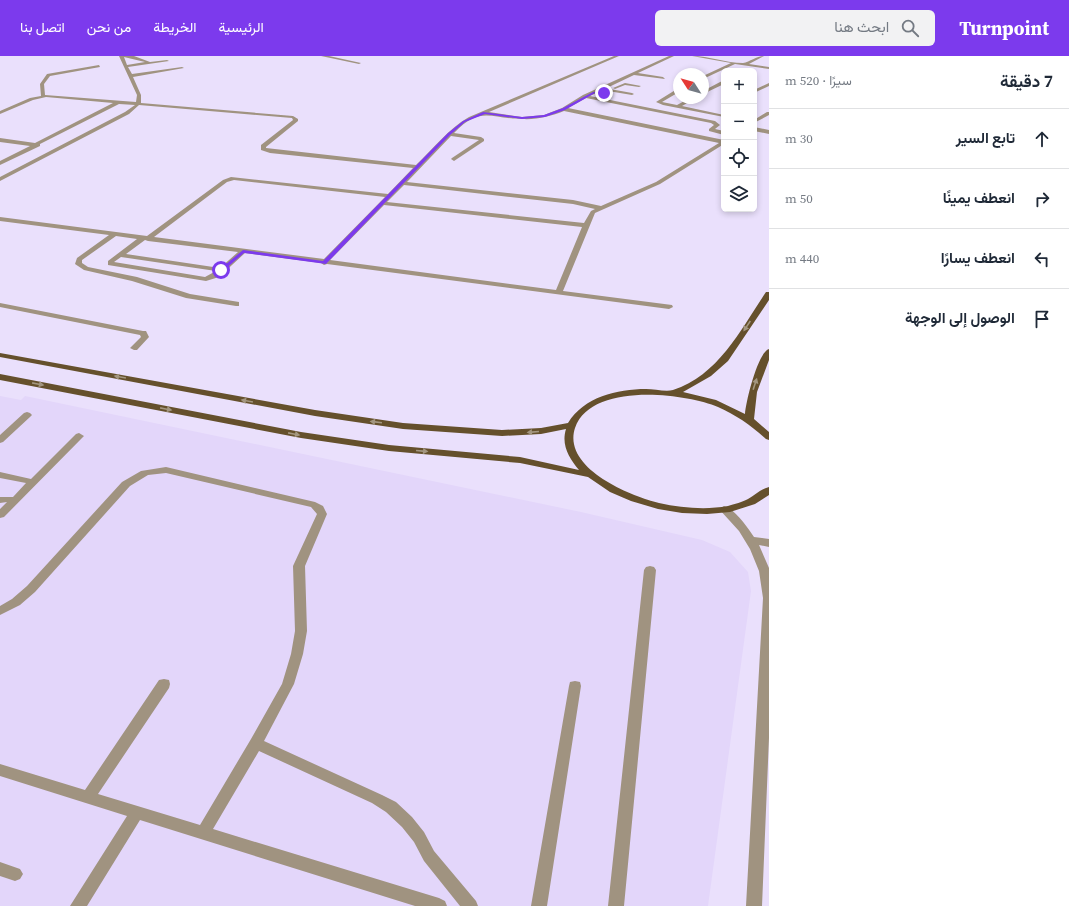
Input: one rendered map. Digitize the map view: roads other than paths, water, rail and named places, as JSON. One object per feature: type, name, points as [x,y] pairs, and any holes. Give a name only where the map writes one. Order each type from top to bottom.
[{"type":"main road","points":[[673,393],[692,385],[716,368],[725,359],[769,294]]},
{"type":"main road","points":[[749,420],[750,402],[754,385],[769,351]]},
{"type":"main road","points":[[0,355],[314,413],[403,426],[502,433],[541,431],[571,425]]},
{"type":"main road","points":[[0,377],[308,436],[389,448],[520,460],[590,475]]},
{"type":"main road","points":[[769,437],[738,413],[714,403],[673,393],[643,392],[622,394],[603,399],[583,410],[571,425],[569,441],[575,458],[590,475],[616,492],[650,504],[688,510],[724,509],[754,500],[769,490]]},
{"type":"lane","points":[[0,179],[127,113],[138,104],[140,99],[129,76],[122,56],[132,57],[151,63]]},
{"type":"lane","points":[[323,56],[359,63]]},
{"type":"lane","points":[[324,263],[449,134],[464,121],[617,56]]},
{"type":"lane","points":[[484,113],[513,118],[545,116],[564,109],[585,96],[672,56]]},
{"type":"lane","points":[[694,56],[769,68]]},
{"type":"lane","points":[[709,75],[749,56]]},
{"type":"lane","points":[[745,64],[762,56]]},
{"type":"lane","points":[[126,66],[167,61]]},
{"type":"lane","points":[[165,71],[160,67],[175,64]]},
{"type":"lane","points":[[43,97],[42,84],[49,75],[99,66]]},
{"type":"lane","points":[[728,66],[738,68]]},
{"type":"lane","points":[[129,76],[182,68]]},
{"type":"lane","points":[[757,71],[769,72]]},
{"type":"lane","points":[[634,74],[663,78]]},
{"type":"lane","points":[[594,92],[602,93],[623,84],[638,86]]},
{"type":"lane","points":[[709,90],[721,84]]},
{"type":"lane","points":[[757,90],[769,84]]},
{"type":"lane","points":[[610,90],[632,94]]},
{"type":"lane","points":[[673,93],[658,102],[721,115]]},
{"type":"lane","points":[[585,96],[713,122],[717,125],[711,130],[721,132]]},
{"type":"lane","points":[[0,113],[32,99],[43,97],[293,117],[296,120],[263,146],[264,149],[270,151],[417,167]]},
{"type":"lane","points":[[0,164],[118,103]]},
{"type":"lane","points":[[677,107],[683,104]]},
{"type":"lane","points":[[564,109],[721,141]]},
{"type":"lane","points":[[715,114],[721,111]]},
{"type":"lane","points":[[757,120],[769,113]]},
{"type":"lane","points":[[757,130],[769,132]]},
{"type":"lane","points":[[449,134],[478,138],[482,140],[454,159]]},
{"type":"lane","points":[[0,140],[61,147]]},
{"type":"lane","points":[[558,293],[591,214],[600,208],[653,186],[721,144]]},
{"type":"lane","points":[[243,251],[210,278],[199,279],[110,264],[110,262],[225,180],[233,178],[389,196]]},
{"type":"lane","points":[[402,183],[572,202],[600,208]]},
{"type":"lane","points":[[382,204],[586,225]]},
{"type":"lane","points":[[0,218],[324,263],[669,307]]},
{"type":"lane","points":[[115,234],[80,260],[78,264],[79,266],[146,283],[189,296],[236,304]]},
{"type":"lane","points":[[120,255],[221,270]]},
{"type":"lane","points":[[0,306],[143,333],[145,337],[144,339],[134,348]]},
{"type":"lane","points":[[0,440],[27,415]]},
{"type":"lane","points":[[0,515],[79,436]]},
{"type":"lane","points":[[0,611],[16,602],[31,589],[126,484],[138,475],[150,471],[166,470],[315,505],[319,508],[322,514],[299,566],[301,631],[297,654],[288,684],[256,743],[204,832]]},
{"type":"lane","points":[[0,475],[33,482]]},
{"type":"lane","points":[[0,500],[15,500]]},
{"type":"lane","points":[[724,509],[734,518],[752,540],[764,567],[769,598],[754,906]]},
{"type":"lane","points":[[752,540],[769,543]]},
{"type":"lane","points":[[616,906],[650,570]]},
{"type":"lane","points":[[88,797],[164,684]]},
{"type":"lane","points":[[539,906],[575,686]]},
{"type":"lane","points":[[256,743],[377,799],[391,808],[407,822],[419,837],[429,856],[470,906]]},
{"type":"lane","points":[[0,770],[439,906]]},
{"type":"lane","points":[[78,906],[137,812]]},
{"type":"lane","points":[[0,869],[15,874]]}]
